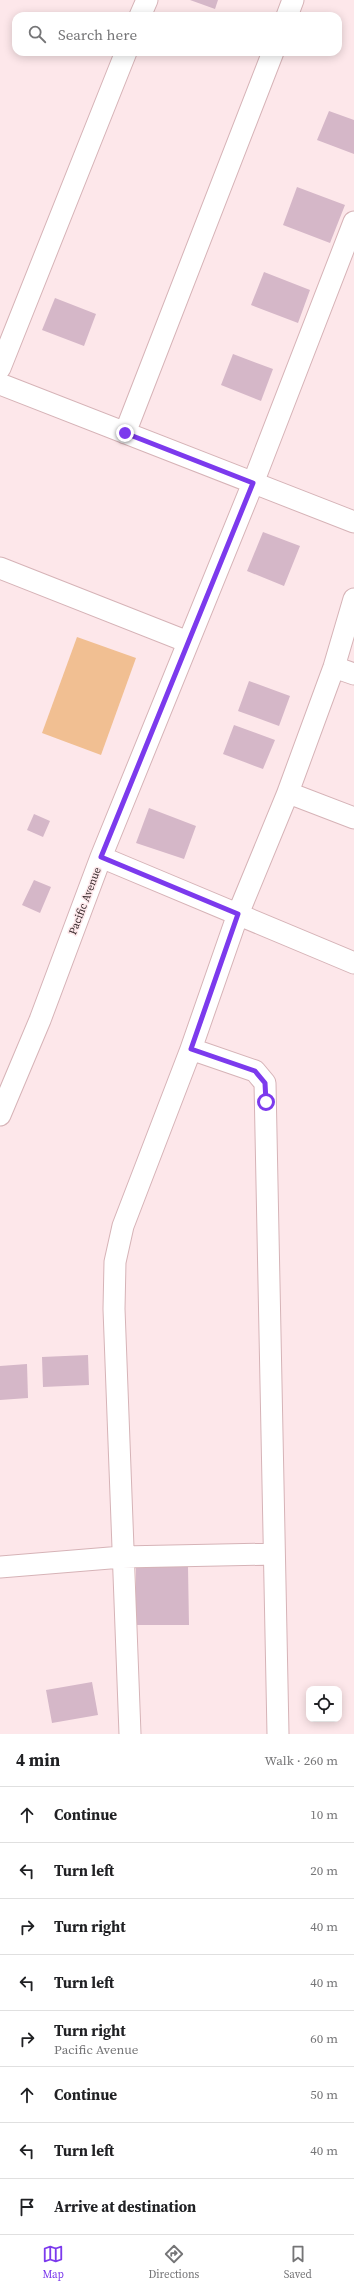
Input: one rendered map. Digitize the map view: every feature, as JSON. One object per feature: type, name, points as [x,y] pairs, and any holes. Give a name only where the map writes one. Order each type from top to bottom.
[{"type":"street","points":[[142,12],[146,0]]},
{"type":"street","points":[[288,12],[293,0]]},
{"type":"street","points":[[0,368],[124,56]]},
{"type":"street","points":[[125,433],[271,56]]},
{"type":"street","name":"Pacific Avenue","points":[[0,1115],[40,1020],[101,857],[253,483],[354,222]]},
{"type":"street","points":[[0,384],[354,522]]},
{"type":"street","points":[[0,568],[188,642]]},
{"type":"street","points":[[130,1734],[122,1557],[114,1309],[115,1262],[123,1226],[191,1049],[238,914],[287,796],[334,667],[354,599]]},
{"type":"street","points":[[334,667],[354,674]]},
{"type":"street","points":[[287,796],[294,795],[354,818]]},
{"type":"street","points":[[101,857],[354,963]]},
{"type":"street","points":[[191,1049],[255,1071],[265,1083],[278,1734]]},
{"type":"street","points":[[0,1567],[122,1557],[274,1554]]},
{"type":"shaded area","points":[[77,637],[136,658],[101,755],[42,733]]},
{"type":"building","points":[[190,0],[218,0],[215,9]]},
{"type":"building","points":[[329,111],[354,120],[354,154],[317,140]]},
{"type":"building","points":[[297,187],[345,205],[330,243],[283,225]]},
{"type":"building","points":[[264,272],[310,290],[298,323],[251,305]]},
{"type":"building","points":[[55,298],[96,314],[84,346],[42,330]]},
{"type":"building","points":[[233,354],[273,369],[261,401],[221,385]]},
{"type":"building","points":[[263,532],[300,546],[284,586],[247,571]]},
{"type":"building","points":[[249,681],[290,696],[279,726],[238,711]]},
{"type":"building","points":[[234,725],[275,740],[263,769],[223,754]]},
{"type":"building","points":[[149,808],[196,826],[184,859],[136,843]]},
{"type":"building","points":[[34,814],[50,821],[43,837],[27,830]]},
{"type":"building","points":[[34,880],[51,887],[40,913],[22,905]]},
{"type":"building","points":[[88,1355],[89,1385],[43,1387],[42,1357]]},
{"type":"building","points":[[27,1364],[28,1398],[0,1400],[0,1366]]},
{"type":"building","points":[[136,1567],[188,1567],[189,1625],[136,1625]]},
{"type":"building","points":[[92,1682],[98,1715],[52,1723],[46,1690]]},
{"type":"route","points":[[125,433],[253,483],[101,857],[238,914],[191,1049],[255,1071],[265,1083],[266,1102]]}]
